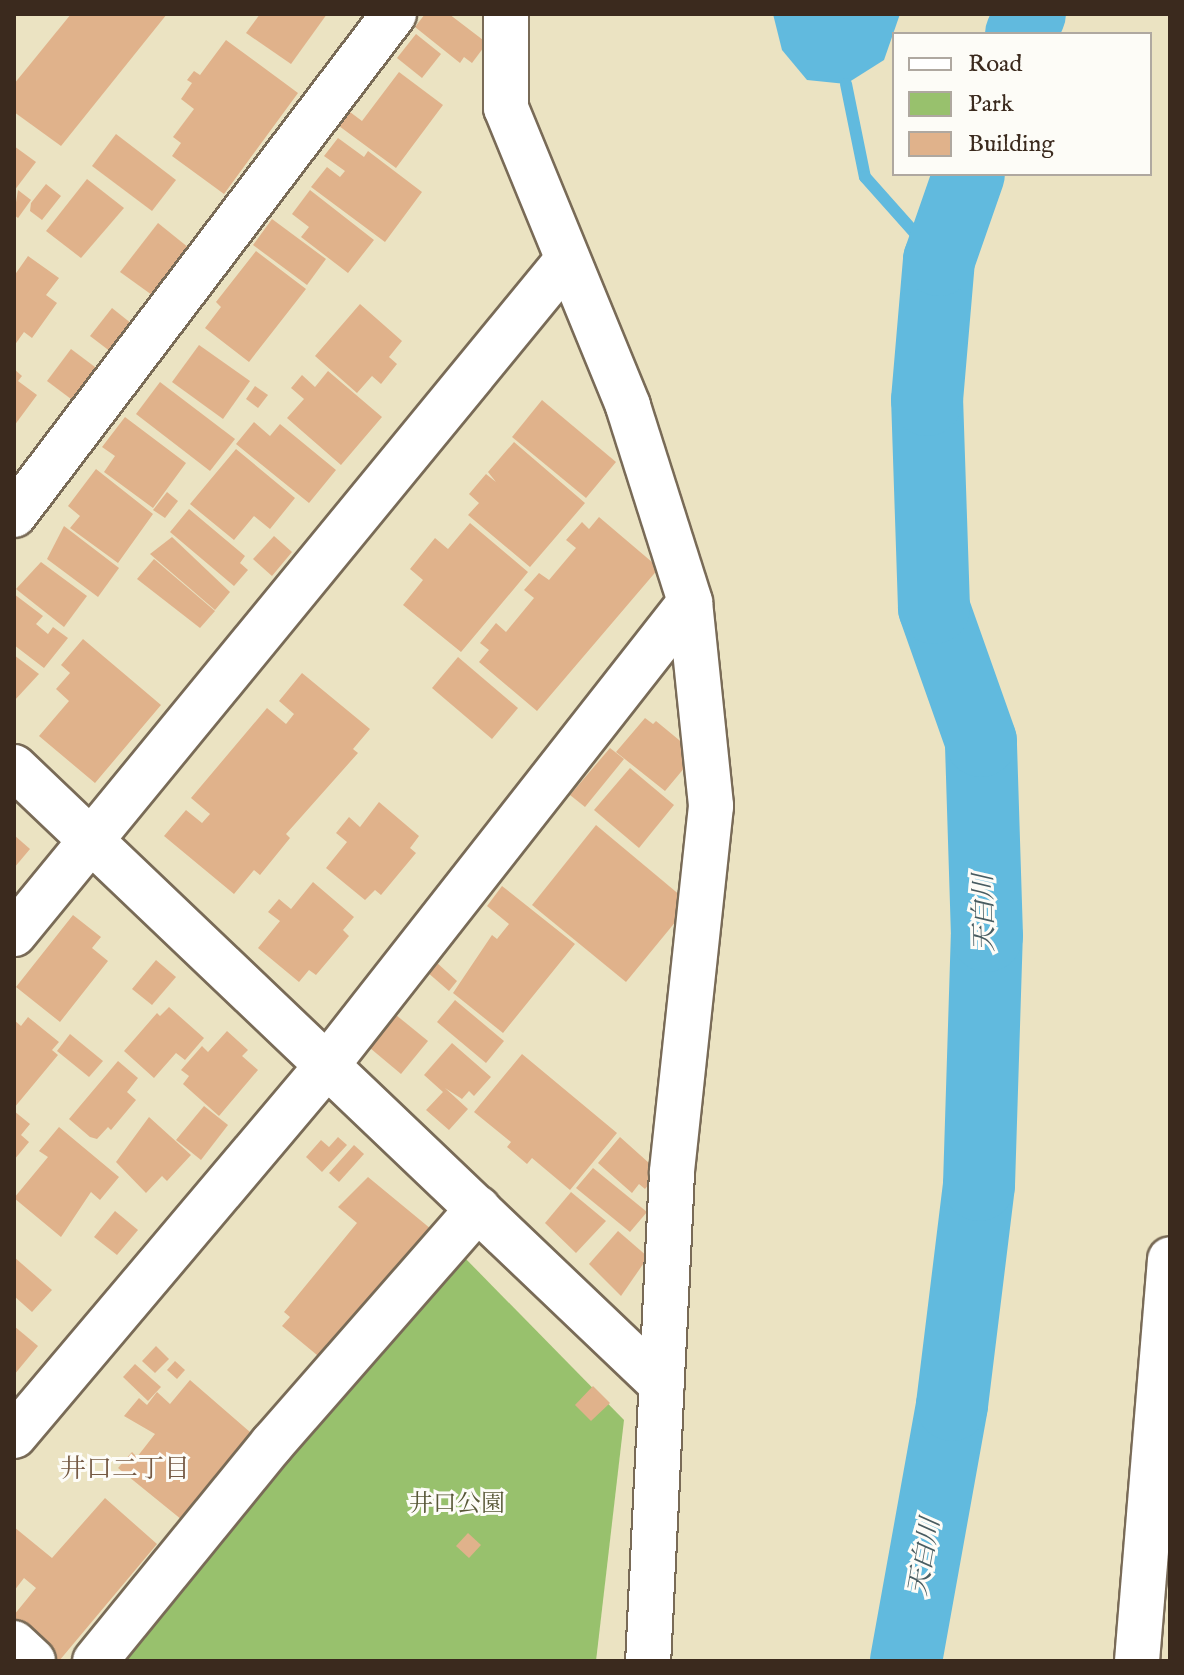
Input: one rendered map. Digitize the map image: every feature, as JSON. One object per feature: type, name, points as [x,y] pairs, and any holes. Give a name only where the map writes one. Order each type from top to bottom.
[{"type":"street","points":[[14,515],[394,14]]},
{"type":"street","points":[[506,14],[506,108],[628,406],[690,602],[711,806],[672,1173],[648,1661]]},
{"type":"street","points":[[14,934],[93,842],[567,260]]},
{"type":"street","points":[[14,1436],[327,1065],[690,602]]},
{"type":"street","points":[[14,767],[662,1385]]},
{"type":"street","points":[[95,1661],[272,1444],[478,1209]]},
{"type":"street","points":[[1137,1661],[1167,1336],[1170,1259]]},
{"type":"street","points":[[14,1643],[33,1661]]},
{"type":"green space","name":"井口公園","points":[[462,1255],[624,1420],[596,1661],[118,1661]]},
{"type":"water","points":[[773,14],[900,14],[884,60],[846,84],[807,80],[782,50]]},
{"type":"building","points":[[71,14],[167,14],[61,146],[14,112],[14,84]]},
{"type":"building","points":[[260,14],[327,14],[291,64],[246,33]]},
{"type":"building","points":[[425,14],[449,14],[487,43],[472,63],[464,57],[460,63],[415,27]]},
{"type":"building","points":[[416,34],[441,54],[422,78],[397,58]]},
{"type":"building","points":[[226,40],[298,93],[224,194],[172,156],[181,143],[173,137],[194,109],[181,99],[192,83],[187,80],[194,71],[200,75]]},
{"type":"building","points":[[399,72],[443,105],[396,168],[339,126],[350,112],[362,121]]},
{"type":"building","points":[[116,134],[176,180],[152,211],[92,166]]},
{"type":"building","points":[[338,138],[364,157],[368,151],[422,192],[385,242],[311,187],[327,167],[340,177],[345,171],[324,156]]},
{"type":"building","points":[[14,146],[36,162],[14,191]]},
{"type":"building","points":[[87,179],[124,208],[81,258],[46,231]]},
{"type":"building","points":[[46,184],[61,196],[42,220],[30,211],[31,203]]},
{"type":"building","points":[[18,190],[31,200],[18,218],[14,215]]},
{"type":"building","points":[[310,190],[374,240],[348,273],[301,237],[309,227],[292,214]]},
{"type":"building","points":[[272,219],[326,259],[307,285],[253,245]]},
{"type":"building","points":[[158,223],[189,248],[152,295],[120,272]]},
{"type":"building","points":[[256,251],[306,289],[249,362],[205,328],[221,307],[216,302]]},
{"type":"building","points":[[28,256],[59,278],[46,295],[57,303],[32,338],[24,332],[14,346],[14,276]]},
{"type":"building","points":[[360,304],[402,341],[389,357],[397,364],[381,384],[372,376],[357,393],[315,356]]},
{"type":"building","points":[[112,308],[132,324],[111,352],[90,336]]},
{"type":"building","points":[[199,345],[250,381],[223,419],[172,382]]},
{"type":"building","points":[[71,349],[99,370],[75,402],[47,381]]},
{"type":"building","points":[[14,369],[22,376],[18,381],[37,395],[14,426]]},
{"type":"building","points":[[328,371],[382,417],[341,465],[287,418],[304,399],[291,388],[302,375],[315,387]]},
{"type":"building","points":[[160,382],[235,439],[210,471],[136,414]]},
{"type":"building","points":[[255,386],[268,395],[258,408],[246,399]]},
{"type":"building","points":[[542,400],[616,462],[586,498],[512,437]]},
{"type":"building","points":[[125,417],[186,463],[153,508],[104,472],[115,456],[102,447]]},
{"type":"building","points":[[254,422],[270,436],[280,424],[336,470],[309,503],[236,444]]},
{"type":"building","points":[[514,442],[585,503],[530,567],[468,515],[479,503],[469,494],[486,474],[496,482],[488,472]]},
{"type":"building","points":[[236,449],[295,498],[270,529],[254,516],[234,540],[190,504]]},
{"type":"building","points":[[96,469],[153,514],[118,563],[70,528],[80,516],[68,506]]},
{"type":"building","points":[[167,492],[178,501],[165,518],[153,510]]},
{"type":"building","points":[[189,509],[245,556],[240,563],[248,570],[234,586],[170,532]]},
{"type":"building","points":[[599,517],[659,568],[537,711],[479,662],[489,650],[480,643],[496,623],[506,632],[534,598],[524,590],[539,573],[549,580],[576,548],[566,540],[582,522],[589,529]]},
{"type":"building","points":[[470,523],[528,572],[461,652],[403,605],[423,580],[410,569],[435,538],[448,549]]},
{"type":"building","points":[[64,526],[119,568],[98,597],[47,559]]},
{"type":"building","points":[[274,536],[292,552],[272,576],[253,559]]},
{"type":"building","points":[[172,537],[230,592],[215,610],[150,554]]},
{"type":"building","points":[[154,559],[215,611],[200,628],[137,579]]},
{"type":"building","points":[[41,562],[87,596],[64,627],[16,589]]},
{"type":"building","points":[[14,594],[43,616],[36,624],[48,634],[53,627],[68,638],[44,668],[14,645]]},
{"type":"building","points":[[83,639],[161,705],[95,783],[39,736],[69,701],[56,689],[70,673],[61,665]]},
{"type":"building","points":[[14,655],[39,674],[14,701]]},
{"type":"building","points":[[458,657],[518,708],[492,739],[432,688]]},
{"type":"building","points":[[302,673],[370,729],[353,749],[358,753],[286,834],[290,838],[260,875],[254,870],[234,894],[164,836],[186,810],[202,823],[210,814],[191,798],[267,708],[286,724],[294,714],[279,701]]},
{"type":"building","points":[[645,718],[653,724],[656,721],[696,754],[665,791],[616,752]]},
{"type":"building","points":[[610,748],[624,759],[585,807],[570,795]]},
{"type":"building","points":[[630,768],[674,805],[639,848],[594,810]]},
{"type":"building","points":[[379,802],[419,836],[410,848],[416,853],[381,895],[375,890],[365,900],[326,868],[347,842],[336,833],[349,817],[360,827]]},
{"type":"building","points":[[596,825],[681,896],[686,909],[626,982],[532,905]]},
{"type":"building","points":[[14,835],[30,849],[14,868]]},
{"type":"building","points":[[313,882],[354,917],[343,930],[349,936],[316,975],[309,970],[299,982],[258,948],[280,921],[268,912],[279,899],[291,909]]},
{"type":"building","points":[[502,886],[575,944],[503,1033],[453,993],[492,935],[497,939],[509,924],[487,906]]},
{"type":"building","points":[[73,915],[101,937],[92,948],[108,961],[60,1022],[16,987]]},
{"type":"building","points":[[156,960],[176,977],[152,1005],[132,989]]},
{"type":"building","points":[[436,962],[457,981],[449,991],[427,972]]},
{"type":"building","points":[[455,1000],[504,1041],[486,1063],[437,1022]]},
{"type":"building","points":[[169,1007],[204,1038],[185,1060],[176,1053],[154,1078],[124,1051],[157,1013],[160,1016]]},
{"type":"building","points":[[396,1015],[428,1041],[401,1074],[370,1048]]},
{"type":"building","points":[[28,1017],[59,1042],[52,1050],[58,1055],[14,1108],[14,1020],[21,1026]]},
{"type":"building","points":[[227,1031],[248,1050],[242,1056],[258,1070],[219,1116],[183,1084],[189,1076],[181,1070],[202,1046],[208,1052]]},
{"type":"building","points":[[70,1034],[103,1061],[89,1077],[57,1051]]},
{"type":"building","points":[[452,1043],[491,1077],[474,1096],[469,1091],[462,1099],[445,1088],[468,1109],[449,1130],[426,1110],[443,1092],[424,1075]]},
{"type":"building","points":[[522,1054],[617,1133],[570,1190],[532,1158],[527,1164],[507,1147],[511,1142],[474,1112]]},
{"type":"building","points":[[118,1061],[138,1078],[127,1092],[136,1100],[111,1130],[108,1127],[97,1139],[90,1137],[69,1119]]},
{"type":"building","points":[[204,1106],[228,1125],[201,1160],[176,1140]]},
{"type":"building","points":[[14,1111],[30,1124],[21,1135],[29,1142],[14,1160]]},
{"type":"building","points":[[149,1117],[191,1155],[167,1181],[162,1176],[146,1193],[116,1162]]},
{"type":"building","points":[[59,1127],[119,1177],[100,1200],[91,1192],[61,1237],[14,1198],[48,1157],[39,1151]]},
{"type":"building","points":[[338,1137],[347,1145],[322,1172],[306,1157],[321,1140],[329,1147]]},
{"type":"building","points":[[620,1137],[659,1172],[645,1189],[639,1184],[632,1193],[598,1163]]},
{"type":"building","points":[[354,1145],[364,1154],[339,1182],[329,1173]]},
{"type":"building","points":[[593,1168],[647,1212],[630,1232],[576,1188]]},
{"type":"building","points":[[368,1177],[431,1229],[323,1360],[282,1326],[290,1317],[284,1312],[357,1223],[338,1207]]},
{"type":"building","points":[[571,1192],[606,1221],[576,1253],[545,1223]]},
{"type":"building","points":[[115,1211],[138,1230],[117,1255],[94,1237]]},
{"type":"building","points":[[618,1231],[648,1257],[621,1296],[589,1264]]},
{"type":"building","points":[[14,1257],[52,1290],[32,1312],[14,1296]]},
{"type":"building","points":[[14,1326],[38,1346],[14,1375]]},
{"type":"building","points":[[156,1346],[169,1359],[155,1373],[142,1361]]},
{"type":"building","points":[[175,1361],[185,1370],[177,1379],[167,1370]]},
{"type":"building","points":[[135,1364],[161,1387],[148,1401],[123,1377]]},
{"type":"building","points":[[190,1380],[257,1438],[187,1524],[118,1468],[132,1452],[137,1457],[155,1434],[124,1416],[139,1398],[147,1405],[157,1392],[170,1404]]},
{"type":"building","points":[[593,1386],[610,1403],[591,1421],[575,1405]]},
{"type":"building","points":[[105,1498],[157,1544],[59,1661],[14,1625],[14,1615],[36,1588],[24,1578],[14,1591],[14,1527],[52,1558]]},
{"type":"building","points":[[468,1533],[481,1545],[469,1558],[456,1546]]},
{"type":"waterway","name":"天白川","points":[[1022,32],[1030,14]]},
{"type":"waterway","points":[[846,84],[865,177],[939,260]]},
{"type":"waterway","name":"天白川","points":[[906,1661],[952,1405],[979,1185],[987,936],[981,741],[934,608],[927,400],[939,260],[968,176]]},
{"type":"district","name":"井口二丁目","points":[[125,1470]]}]
